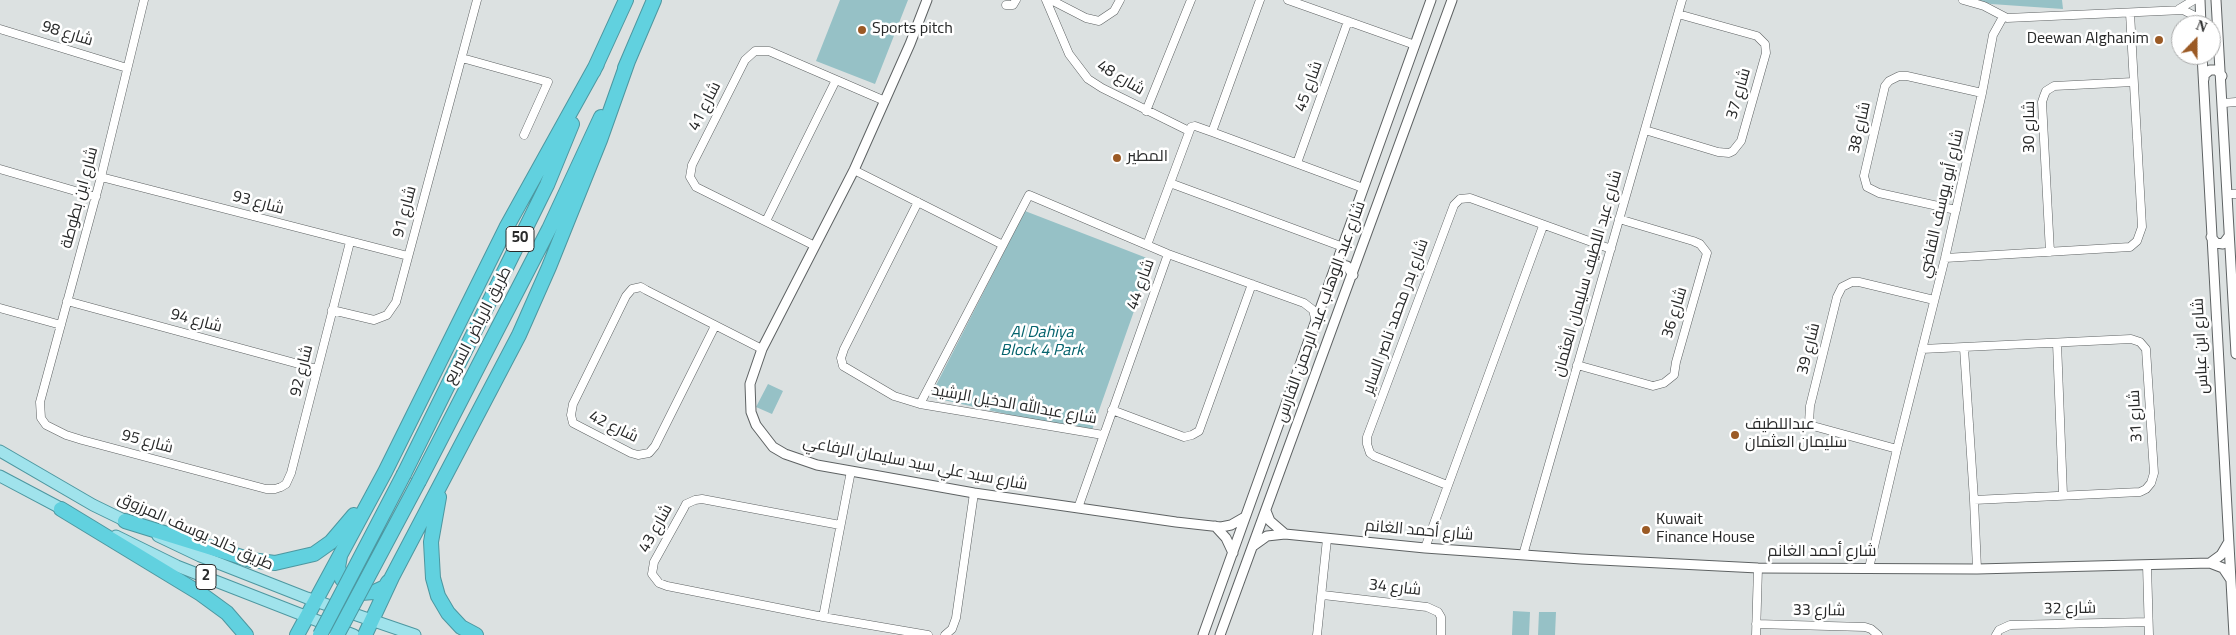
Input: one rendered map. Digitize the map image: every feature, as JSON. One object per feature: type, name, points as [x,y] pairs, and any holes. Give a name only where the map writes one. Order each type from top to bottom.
[{"type":"highway","name":"طريق الرياض السريع","points":[[320,635],[404,474],[547,184],[626,0]]},
{"type":"highway","name":"طريق الرياض السريع","points":[[337,635],[549,229],[592,134],[628,61],[654,0]]},
{"type":"highway","points":[[365,635],[392,577],[519,335],[600,140],[628,61]]},
{"type":"highway","points":[[297,635],[384,472],[506,228],[597,64]]},
{"type":"highway","points":[[125,521],[251,560],[275,563],[294,560],[314,554],[331,542],[346,525],[384,472]]},
{"type":"highway","points":[[441,482],[431,542],[433,578],[438,596],[448,613],[461,628],[476,635]]},
{"type":"highway","points":[[61,509],[201,594],[227,613],[246,635]]},
{"type":"highway","points":[[340,555],[338,567],[342,579],[350,588],[362,593],[374,592],[385,587],[392,577]]},
{"type":"main road","name":"طريق خالد يوسف المرزوق","points":[[0,451],[93,505],[200,556],[371,622],[415,635]]},
{"type":"main road","name":"طريق خالد يوسف المرزوق","points":[[0,476],[61,509],[177,566],[354,635]]},
{"type":"street","name":"شارع ابن بطوطة","points":[[40,402],[96,197],[144,0]]},
{"type":"street","name":"شارع 91","points":[[332,310],[366,320],[374,320],[388,315],[396,302],[477,0]]},
{"type":"street","name":"شارع سيد علي سيد سليمان الرفاعي","points":[[927,0],[854,170],[762,349],[750,384],[749,398],[751,412],[764,437],[785,454],[817,465],[974,493],[1215,526],[1231,525],[1246,517]]},
{"type":"street","points":[[1006,5],[1013,5],[1016,0]]},
{"type":"street","name":"شارع 48","points":[[1046,0],[1069,54],[1076,66],[1088,79],[1146,111],[1190,131]]},
{"type":"street","points":[[1050,0],[1086,18],[1099,21],[1114,11],[1120,0]]},
{"type":"street","points":[[1146,111],[1192,0]]},
{"type":"street","points":[[1212,132],[1260,0]]},
{"type":"street","points":[[1288,0],[1415,45]]},
{"type":"street","points":[[1442,0],[1450,4]]},
{"type":"street","name":"شارع عبد اللطيف سليمان العثمان","points":[[1523,555],[1682,0]]},
{"type":"street","points":[[1963,0],[1984,6],[2003,16],[2177,10],[2184,8],[2194,0]]},
{"type":"street","points":[[2200,0],[2201,15]]},
{"type":"street","name":"شارع ابن عباس","points":[[2216,0],[2217,15]]},
{"type":"street","name":"شارع عبد الوهاب عبد الرحمن الفارس","points":[[1203,635],[1432,1]]},
{"type":"street","name":"شارع عبد الوهاب عبد الرحمن الفارس","points":[[1220,635],[1450,4]]},
{"type":"street","points":[[2177,10],[2189,12],[2194,15]]},
{"type":"street","points":[[1945,258],[2130,247],[2140,238],[2142,227],[2130,13]]},
{"type":"street","name":"شارع 37","points":[[1645,130],[1718,152],[1729,153],[1738,147],[1766,53],[1765,44],[1762,39],[1751,34],[1678,14]]},
{"type":"street","name":"شارع أبو يوسف القاضي","points":[[1869,568],[1945,258],[1993,35],[2003,16]]},
{"type":"street","name":"شارع 45","points":[[1297,163],[1348,21]]},
{"type":"street","name":"شارع 98","points":[[0,29],[127,68]]},
{"type":"street","name":"شارع 41","points":[[815,246],[696,187],[690,177],[692,165],[750,54],[755,51],[769,51],[885,101]]},
{"type":"street","points":[[462,58],[548,82],[524,135]]},
{"type":"street","name":"شارع ابن عباس","points":[[2203,65],[2234,635]]},
{"type":"street","name":"شارع ابن عباس","points":[[2221,65],[2232,194],[2229,236],[2236,354]]},
{"type":"street","points":[[2204,78],[2210,70],[2217,70],[2222,76]]},
{"type":"street","name":"شارع 38","points":[[1956,210],[1872,190],[1865,183],[1866,168],[1885,86],[1894,78],[1907,76],[1982,93]]},
{"type":"street","points":[[766,221],[836,80]]},
{"type":"street","name":"شارع 30","points":[[2050,252],[2042,102],[2046,91],[2054,86],[2133,82]]},
{"type":"street","points":[[2224,103],[2236,102]]},
{"type":"street","points":[[1147,246],[1191,127],[1195,126],[1212,132],[1363,188]]},
{"type":"street","points":[[0,168],[96,197]]},
{"type":"street","points":[[854,170],[1003,245]]},
{"type":"street","name":"شارع 93","points":[[101,177],[408,256]]},
{"type":"street","points":[[1170,183],[1343,247],[1347,255],[1352,256],[1360,253]]},
{"type":"street","name":"شارع عبدالله الدخيل الرشيد","points":[[920,404],[1029,194],[1168,254]]},
{"type":"street","name":"شارع بدر محمد ناصر الساير","points":[[1447,485],[1370,453],[1367,437],[1457,200],[1470,198],[1543,226],[1611,249]]},
{"type":"street","name":"شارع عبدالله الدخيل الرشيد","points":[[918,202],[844,348],[841,362],[848,370],[894,396],[920,404],[1103,435]]},
{"type":"street","name":"شارع 36","points":[[1577,365],[1653,386],[1664,384],[1674,375],[1676,362],[1708,253],[1700,244],[1693,241],[1619,219]]},
{"type":"street","points":[[1425,548],[1543,226]]},
{"type":"street","points":[[2211,237],[2219,244],[2226,242],[2229,236]]},
{"type":"street","name":"شارع 92","points":[[266,489],[275,490],[286,484],[290,479],[350,242]]},
{"type":"street","name":"شارع 44","points":[[1078,508],[1168,254],[1304,303]]},
{"type":"street","points":[[2213,268],[2216,261],[2223,259],[2231,266]]},
{"type":"street","points":[[1335,270],[1340,265],[1347,266],[1352,275]]},
{"type":"street","name":"شارع 39","points":[[1897,449],[1820,428],[1809,423],[1808,416],[1814,388],[1837,297],[1842,287],[1852,282],[1859,282],[1934,300]]},
{"type":"street","points":[[1112,410],[1184,436],[1192,435],[1199,431],[1203,426],[1252,284]]},
{"type":"street","name":"شارع 42","points":[[715,326],[656,446],[648,453],[638,456],[573,423],[571,415],[573,404],[626,296],[632,289],[641,287],[762,349]]},
{"type":"street","points":[[1304,303],[1315,302],[1325,297]]},
{"type":"street","name":"شارع 94","points":[[68,302],[317,369]]},
{"type":"street","points":[[1304,303],[1313,310],[1316,322]]},
{"type":"street","points":[[0,308],[61,325]]},
{"type":"street","name":"شارع 31","points":[[1922,349],[2132,339],[2140,342],[2146,348],[2154,473],[2149,486],[2140,492],[1974,500]]},
{"type":"street","points":[[2057,343],[2063,495]]},
{"type":"street","points":[[1964,348],[1977,569]]},
{"type":"street","name":"شارع 95","points":[[40,402],[41,418],[46,425],[66,435],[266,489]]},
{"type":"street","points":[[823,617],[851,471]]},
{"type":"street","points":[[946,635],[952,629],[956,618],[974,493]]},
{"type":"street","name":"شارع 43","points":[[840,525],[702,499],[690,501],[684,508],[651,569],[654,579],[667,586],[823,617],[928,635]]},
{"type":"street","points":[[1266,512],[1270,521],[1285,534]]},
{"type":"street","points":[[1215,526],[1226,538],[1233,553]]},
{"type":"street","name":"شارع أحمد الغانم","points":[[1253,546],[1267,536],[1285,534],[1425,548],[1656,564],[1758,568],[1977,569],[2210,562]]},
{"type":"street","points":[[2210,562],[2216,560],[2225,550],[2228,537]]},
{"type":"street","points":[[1317,635],[1323,596],[1327,539]]},
{"type":"street","points":[[2210,562],[2223,568],[2231,580]]},
{"type":"street","points":[[2148,565],[2149,635]]},
{"type":"street","points":[[1756,635],[1758,568]]},
{"type":"street","points":[[1218,595],[1222,601],[1233,601]]},
{"type":"street","name":"شارع 34","points":[[1323,596],[1427,607],[1438,612],[1441,617],[1441,635]]},
{"type":"street","points":[[1212,611],[1222,611],[1227,617]]},
{"type":"street","name":"شارع 32","points":[[1996,635],[1999,630],[2010,626],[2148,622]]},
{"type":"street","name":"شارع 33","points":[[1756,624],[1864,627],[1871,629],[1878,635]]},
{"type":"green space","name":"Sports pitch","points":[[840,0],[908,0],[875,84],[816,61]]},
{"type":"green space","points":[[1976,0],[2062,0],[2063,9],[1991,4]]},
{"type":"green space","name":"Al Dahiya Block 4 Park","points":[[1025,211],[1152,260],[1091,433],[930,397]]},
{"type":"green space","points":[[768,384],[783,391],[772,414],[756,407]]},
{"type":"green space","points":[[1513,611],[1530,612],[1529,635],[1512,635]]},
{"type":"green space","points":[[1539,612],[1556,612],[1555,635],[1538,635]]},
{"type":"place","name":"Sports pitch","points":[[862,30]]},
{"type":"place","name":"Deewan Alghanim","points":[[2159,40]]},
{"type":"place","name":"المطير","points":[[1117,158]]},
{"type":"place","name":"عبداللطيف سليمان العثمان","points":[[1735,435]]},
{"type":"place","name":"Kuwait Finance House","points":[[1646,530]]}]
